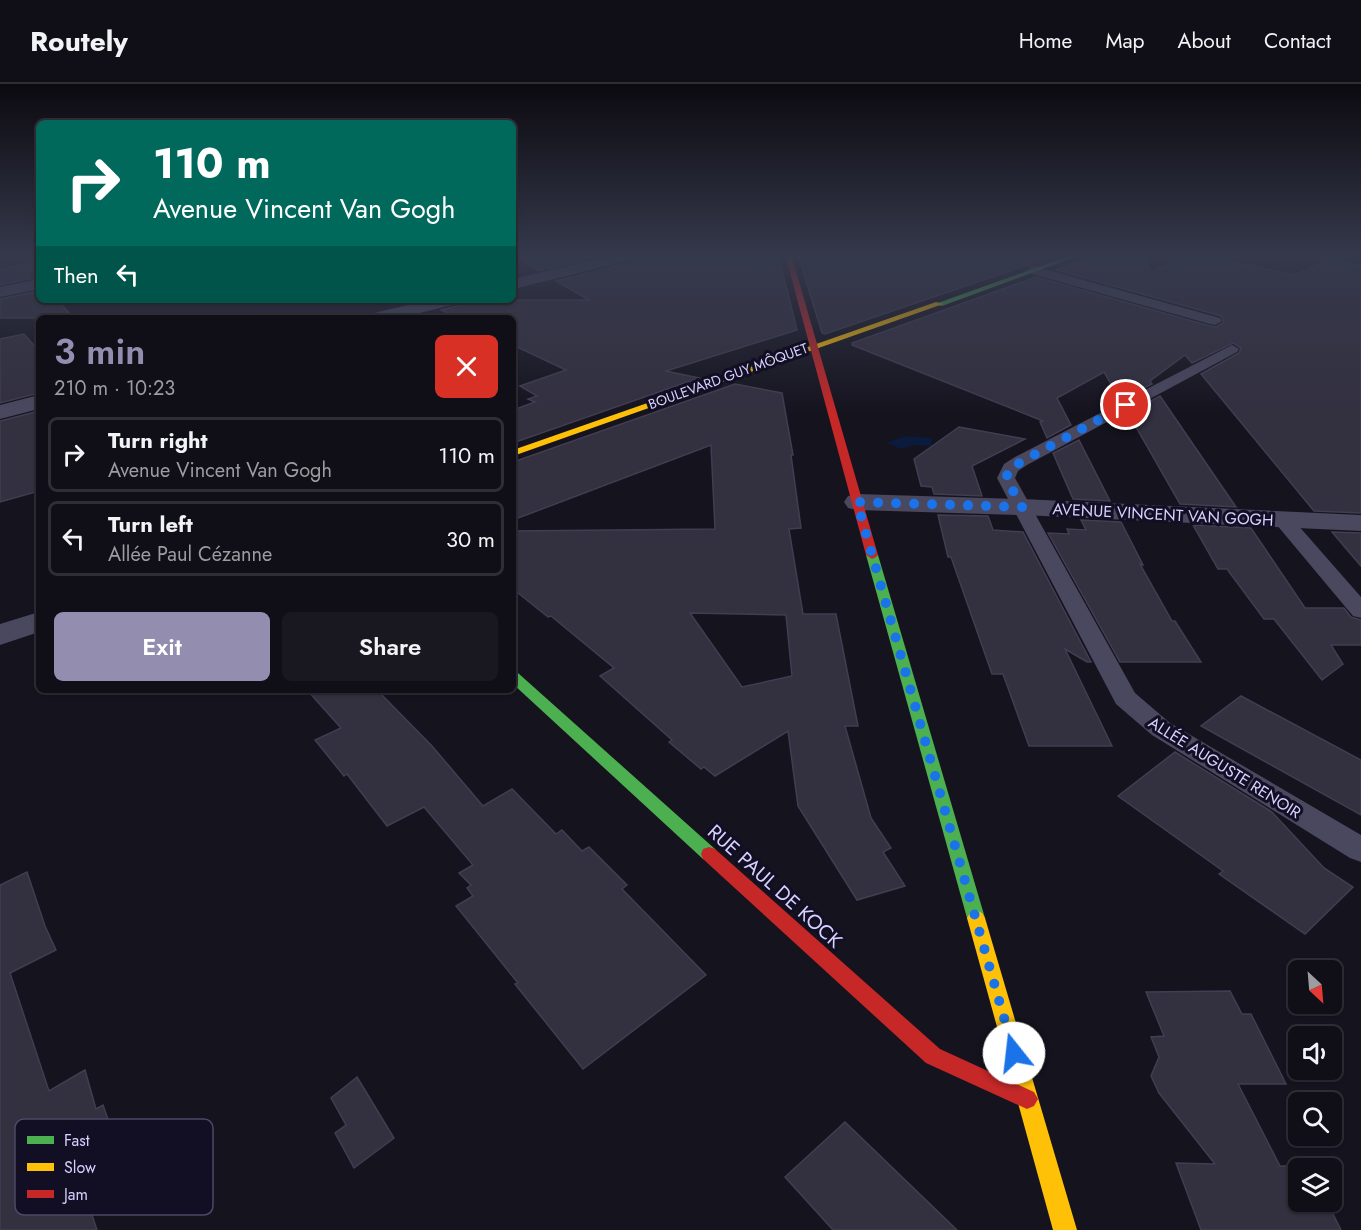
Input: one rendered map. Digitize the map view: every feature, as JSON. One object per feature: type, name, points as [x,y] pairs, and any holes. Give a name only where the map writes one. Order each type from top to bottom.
[{"type":"street","points":[[389,315],[420,307]]},
{"type":"street","points":[[803,307],[1065,1230]]},
{"type":"street","name":"BOULEVARD GUY MÔQUET","points":[[516,452],[925,307]]},
{"type":"street","points":[[0,412],[36,403]]},
{"type":"street","name":"AVENUE VINCENT VAN GOGH","points":[[857,502],[1022,507],[1361,523]]},
{"type":"street","points":[[0,635],[36,622]]},
{"type":"street","name":"RUE PAUL DE KOCK","points":[[516,679],[933,1056],[1027,1099]]},
{"type":"lane","points":[[1167,307],[1215,321]]},
{"type":"lane","name":"ALLÉE AUGUSTE RENOIR","points":[[1232,349],[1010,468],[1006,478],[1125,698],[1161,729],[1361,850]]},
{"type":"lane","points":[[1283,520],[1361,611]]},
{"type":"water","points":[[905,436],[932,438],[931,446],[913,445],[901,449],[887,443]]},
{"type":"building","points":[[0,307],[64,307],[71,315],[36,315],[36,318],[0,318]]},
{"type":"building","points":[[451,307],[791,307],[797,330],[666,371],[699,378],[516,442],[516,409],[535,402],[528,399],[537,396],[520,386],[566,370],[516,346],[516,315],[451,315],[441,310]]},
{"type":"building","points":[[814,307],[903,307],[825,334],[822,333]]},
{"type":"building","points":[[951,307],[1144,307],[1216,327],[1224,322],[1221,316],[1190,307],[1361,307],[1361,513],[1314,511],[1201,374],[1239,353],[1241,348],[1233,343],[1192,363],[1185,355],[1150,381],[1152,384],[1120,400],[1104,372],[1057,398],[1071,425],[1047,438],[1040,422],[1043,421],[852,345],[852,343]]},
{"type":"building","points":[[24,334],[36,348],[36,394],[0,403],[0,339]]},
{"type":"building","points":[[735,384],[782,393],[793,455],[791,455],[801,528],[789,529],[803,614],[836,614],[858,726],[845,726],[871,818],[891,848],[883,852],[905,886],[857,900],[798,806],[788,731],[715,776],[704,767],[701,769],[669,742],[672,740],[600,676],[614,668],[551,616],[548,617],[516,591],[516,531],[715,529],[711,445],[516,519],[516,461]],"holes":[[[690,613],[786,615],[792,676],[742,687]]]},
{"type":"building","points":[[1160,396],[1236,507],[1180,504],[1128,413]]},
{"type":"building","points":[[36,412],[36,492],[0,502],[0,421]]},
{"type":"building","points":[[959,427],[1025,439],[972,466],[982,496],[934,494],[932,487],[921,486],[914,459]]},
{"type":"building","points":[[1079,440],[1110,501],[1073,499],[1053,453]]},
{"type":"building","points":[[938,515],[988,516],[993,530],[1023,532],[1091,662],[1065,649],[1112,746],[1029,746],[1003,674],[992,674],[951,557],[948,557]]},
{"type":"building","points":[[1081,520],[1121,522],[1143,565],[1140,564],[1172,621],[1175,621],[1201,662],[1120,662],[1048,533],[1069,534],[1067,529],[1086,530]]},
{"type":"building","points":[[1193,525],[1251,528],[1305,608],[1344,608],[1351,617],[1361,620],[1361,645],[1331,645],[1343,664],[1322,680],[1274,619],[1264,619],[1227,569],[1218,569]]},
{"type":"building","points":[[1332,532],[1361,533],[1361,566]]},
{"type":"building","points":[[310,693],[380,693],[432,746],[483,806],[512,789],[556,834],[562,830],[582,851],[589,847],[627,885],[622,889],[706,975],[583,1069],[456,906],[473,896],[467,888],[471,885],[459,873],[473,865],[424,807],[387,826],[347,774],[344,776],[315,740],[341,728]]},
{"type":"building","points":[[1241,696],[1361,760],[1361,815],[1201,726]]},
{"type":"building","points":[[1175,752],[1272,812],[1324,868],[1353,887],[1305,934],[1219,874],[1223,871],[1118,796]]},
{"type":"building","points":[[27,872],[45,926],[56,950],[10,973],[49,1091],[85,1070],[96,1109],[103,1105],[108,1119],[15,1119],[15,1215],[92,1215],[97,1230],[0,1230],[0,885]]},
{"type":"building","points":[[1230,991],[1242,1014],[1251,1014],[1286,1084],[1238,1084],[1280,1166],[1288,1166],[1288,1212],[1332,1212],[1341,1230],[1201,1230],[1176,1163],[1215,1164],[1159,1093],[1151,1076],[1159,1057],[1151,1037],[1164,1036],[1146,992]]},
{"type":"building","points":[[357,1077],[394,1138],[354,1168],[335,1133],[346,1125],[331,1098]]},
{"type":"building","points":[[845,1122],[957,1230],[833,1230],[785,1177]]},
{"type":"traffic: fast","points":[[872,555],[976,918]]},
{"type":"traffic: fast","points":[[516,679],[709,854]]},
{"type":"traffic: slow","points":[[516,452],[929,307]]},
{"type":"traffic: slow","points":[[976,918],[1065,1230]]},
{"type":"traffic: jam","points":[[803,307],[872,555]]},
{"type":"traffic: jam","points":[[709,854],[933,1056],[1027,1099]]},
{"type":"route","points":[[1014,1053],[857,502],[1022,507],[1006,478],[1010,468],[1126,405]]}]
